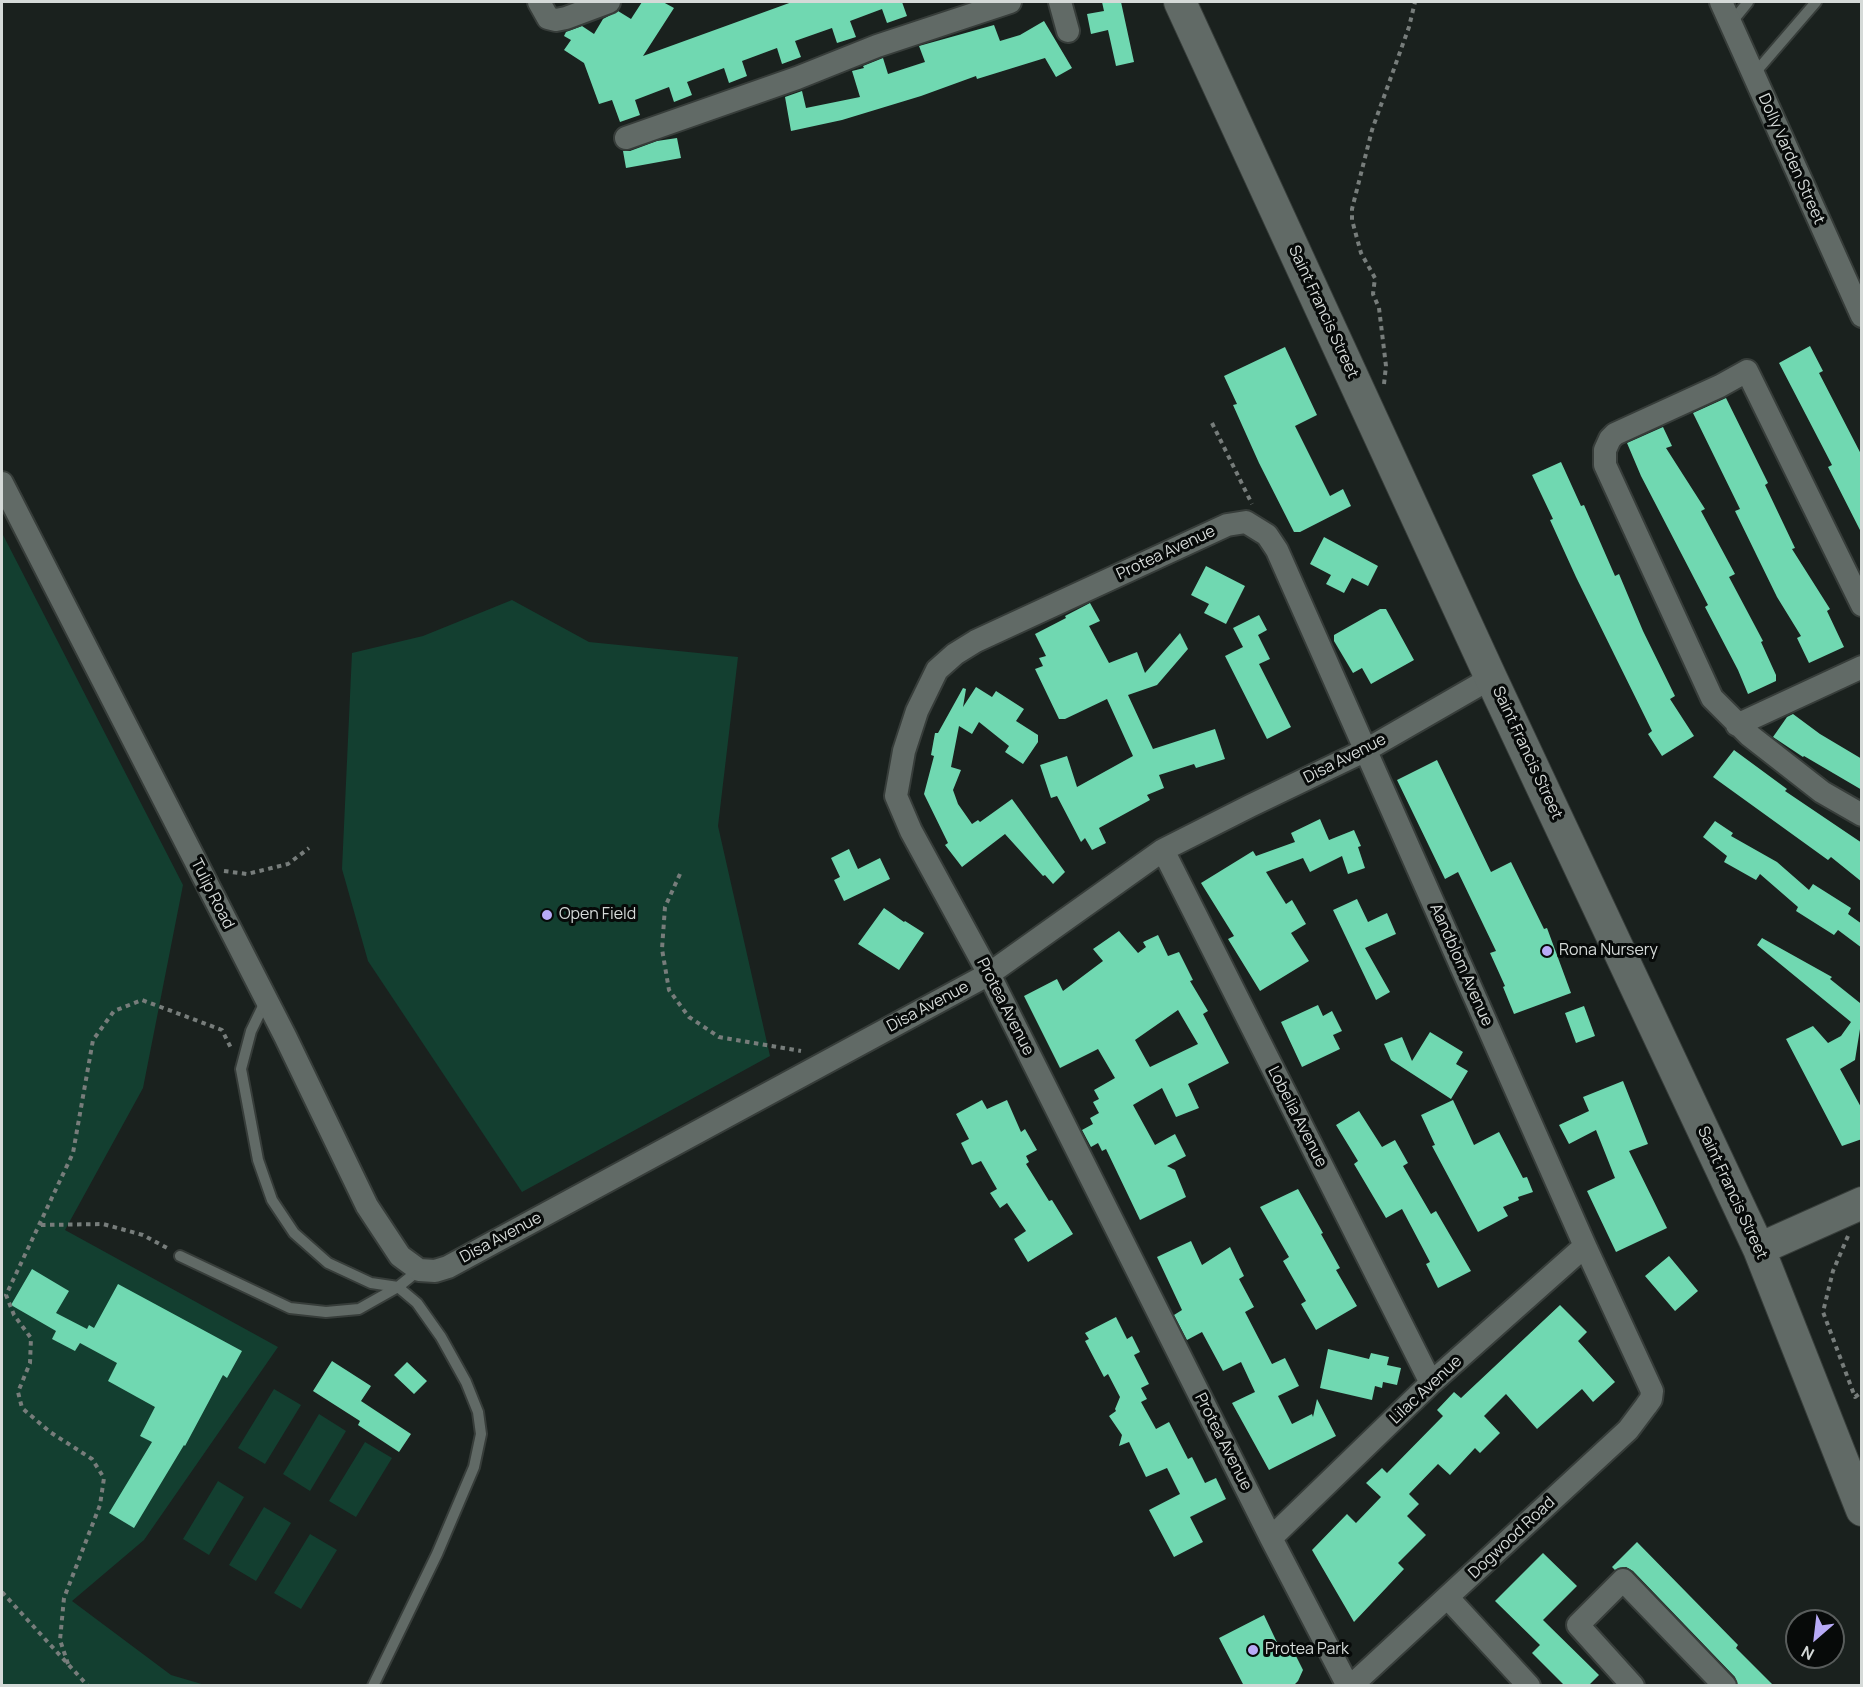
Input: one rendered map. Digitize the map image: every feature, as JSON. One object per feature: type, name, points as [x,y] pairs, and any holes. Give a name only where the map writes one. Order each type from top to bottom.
[{"type":"street","points":[[539,2],[548,18],[556,20],[609,2]]},
{"type":"street","points":[[626,138],[797,78],[877,46],[1010,2]]},
{"type":"street","points":[[1060,2],[1068,31]]},
{"type":"street","name":"Saint Francis Street","points":[[1180,2],[1491,678],[1759,1249],[1862,1510]]},
{"type":"street","name":"Dolly Varden Street","points":[[1721,2],[1754,75],[1854,278],[1862,316]]},
{"type":"street","points":[[1862,605],[1747,371],[1720,386],[1615,434],[1605,450],[1605,465],[1712,698],[1737,725],[1822,792],[1862,815]]},
{"type":"street","name":"Tulip Road","points":[[2,483],[266,999],[367,1206],[400,1256],[419,1270]]},
{"type":"street","name":"Protea Avenue","points":[[1272,542],[1246,522],[1227,525],[976,641],[955,654],[937,670],[917,711],[907,741],[896,796],[911,831],[989,974],[1271,1539],[1350,1686]]},
{"type":"street","name":"Aandblom Avenue","points":[[1272,542],[1585,1246],[1647,1378]]},
{"type":"street","points":[[1737,725],[1858,676]]},
{"type":"street","name":"Disa Avenue","points":[[419,1270],[435,1271],[448,1267],[989,974],[1163,850],[1366,750],[1491,678]]},
{"type":"street","name":"Lobelia Avenue","points":[[1163,850],[1431,1383]]},
{"type":"street","points":[[1759,1249],[1857,1215]]},
{"type":"street","name":"Lilac Avenue","points":[[1271,1539],[1431,1383],[1585,1246]]},
{"type":"street","name":"Dogwood Road","points":[[1350,1686],[1628,1430],[1651,1399],[1652,1390],[1647,1378]]},
{"type":"street","points":[[1633,1686],[1578,1625],[1623,1580],[1725,1686]]},
{"type":"street","points":[[1448,1598],[1529,1686]]},
{"type":"lane","points":[[1731,23],[1748,2]]},
{"type":"lane","points":[[1754,75],[1816,2]]},
{"type":"lane","points":[[266,999],[251,1031],[241,1069],[258,1160],[272,1200],[294,1233],[328,1263],[371,1283],[398,1287],[417,1303],[441,1337],[461,1373],[478,1412],[481,1434],[474,1467],[437,1554],[373,1686]]},
{"type":"lane","points":[[180,1256],[290,1308],[326,1312],[359,1310],[398,1287],[419,1270]]},
{"type":"path","points":[[1378,393],[1384,384],[1386,366],[1379,308],[1373,294],[1375,278],[1361,253],[1352,220],[1352,209],[1372,130],[1409,27],[1415,2]]},
{"type":"path","points":[[1212,423],[1272,542]]},
{"type":"path","points":[[200,869],[248,874],[288,864],[309,848]]},
{"type":"path","points":[[680,874],[666,907],[662,950],[669,990],[689,1017],[719,1037],[835,1057]]},
{"type":"path","points":[[68,1664],[60,1640],[64,1598],[100,1505],[104,1478],[92,1459],[50,1432],[22,1408],[18,1392],[30,1363],[31,1338],[14,1315],[6,1295],[73,1153],[93,1040],[114,1011],[142,1000],[222,1030],[241,1069]]},
{"type":"path","points":[[1857,1215],[1833,1271],[1823,1312],[1855,1397],[1862,1392]]},
{"type":"path","points":[[40,1225],[103,1224],[142,1235],[180,1256]]},
{"type":"path","points":[[2,1592],[88,1686]]},
{"type":"green space","points":[[2,533],[183,885],[143,1088],[65,1230],[278,1347],[144,1540],[72,1601],[171,1675],[205,1685],[2,1685]]},
{"type":"green space","name":"Open Field","points":[[512,600],[589,642],[738,657],[718,826],[770,1056],[522,1192],[368,961],[342,869],[352,653],[423,636]]},
{"type":"green space","points":[[274,1389],[301,1405],[265,1464],[238,1448]]},
{"type":"green space","points":[[319,1414],[346,1431],[310,1491],[283,1474]]},
{"type":"green space","points":[[365,1442],[392,1458],[356,1517],[329,1501]]},
{"type":"green space","points":[[218,1481],[244,1497],[209,1555],[183,1539]]},
{"type":"green space","points":[[264,1507],[291,1523],[256,1581],[229,1565]]},
{"type":"green space","points":[[310,1534],[337,1550],[301,1609],[274,1593]]},
{"type":"building","points":[[642,2],[663,2],[674,8],[643,56],[792,2],[902,2],[907,16],[887,23],[882,9],[850,21],[856,37],[837,43],[832,28],[795,41],[801,57],[782,64],[777,48],[742,61],[747,76],[729,83],[724,68],[687,82],[692,95],[674,102],[669,87],[635,100],[640,115],[620,122],[612,100],[599,104],[584,63],[564,50],[571,40],[564,36],[566,32],[582,26],[594,34],[603,19],[618,11],[631,19]]},
{"type":"building","points":[[1102,2],[1121,2],[1134,62],[1116,66],[1108,30],[1091,34],[1087,14],[1104,11]]},
{"type":"building","points":[[1044,21],[1072,68],[1056,77],[1045,58],[977,79],[976,76],[921,96],[842,120],[791,131],[785,97],[802,91],[806,108],[860,97],[852,71],[864,68],[863,66],[883,58],[888,74],[925,62],[919,46],[994,25],[1000,41],[1020,35]]},
{"type":"building","points":[[677,138],[681,158],[626,168],[623,151]]},
{"type":"building","points":[[1810,346],[1823,371],[1819,373],[1862,456],[1862,534],[1828,467],[1832,465],[1779,363]]},
{"type":"building","points":[[1285,347],[1317,415],[1295,426],[1330,496],[1343,489],[1351,506],[1300,532],[1294,532],[1259,463],[1233,405],[1237,404],[1224,376]]},
{"type":"building","points":[[1726,398],[1768,483],[1765,485],[1795,548],[1792,549],[1830,609],[1827,611],[1844,647],[1809,663],[1797,638],[1801,636],[1777,597],[1735,511],[1740,509],[1693,413]]},
{"type":"building","points":[[1663,427],[1672,446],[1666,448],[1705,509],[1701,511],[1735,574],[1729,577],[1763,641],[1761,642],[1776,675],[1776,681],[1748,694],[1705,607],[1708,605],[1641,476],[1627,443]]},
{"type":"building","points":[[1561,462],[1581,506],[1584,505],[1615,576],[1619,574],[1643,631],[1675,696],[1670,699],[1694,736],[1662,756],[1648,734],[1652,731],[1576,577],[1550,520],[1553,519],[1532,475]]},
{"type":"building","points":[[1324,537],[1378,566],[1368,586],[1352,578],[1344,593],[1326,584],[1331,575],[1310,564]]},
{"type":"building","points":[[1206,566],[1245,586],[1226,624],[1204,613],[1209,604],[1191,595]]},
{"type":"building","points":[[1090,603],[1100,621],[1089,626],[1109,663],[1137,652],[1145,673],[1180,633],[1188,649],[1157,685],[1128,695],[1153,749],[1215,729],[1225,759],[1196,768],[1194,764],[1159,775],[1164,788],[1147,795],[1150,800],[1099,828],[1106,843],[1092,850],[1085,838],[1081,842],[1057,796],[1051,798],[1040,765],[1067,756],[1077,787],[1133,756],[1107,699],[1065,719],[1059,719],[1035,669],[1043,666],[1039,658],[1046,656],[1035,634]]},
{"type":"building","points":[[1380,609],[1386,609],[1414,660],[1371,684],[1362,668],[1353,673],[1334,641],[1334,635]]},
{"type":"building","points":[[1259,615],[1267,630],[1258,635],[1270,659],[1259,664],[1291,727],[1267,739],[1225,656],[1243,647],[1233,628]]},
{"type":"building","points":[[976,687],[992,697],[996,691],[1024,709],[1016,721],[1038,735],[1038,742],[1023,764],[1005,752],[1009,746],[979,722],[972,734],[959,726],[951,767],[961,770],[953,790],[958,804],[972,824],[978,820],[980,822],[1012,799],[1065,872],[1053,884],[1005,834],[962,867],[945,845],[948,843],[924,794],[934,756],[931,755],[935,733],[938,733],[963,688],[966,689],[963,707]]},
{"type":"building","points":[[1793,714],[1820,734],[1862,759],[1862,790],[1803,757],[1773,737],[1787,717]]},
{"type":"building","points":[[1734,750],[1787,789],[1785,791],[1862,843],[1862,882],[1831,857],[1828,860],[1713,777]]},
{"type":"building","points":[[1437,760],[1491,872],[1511,862],[1544,929],[1547,928],[1571,993],[1514,1014],[1503,987],[1505,986],[1490,953],[1496,951],[1458,872],[1445,879],[1397,780]]},
{"type":"building","points":[[1320,819],[1329,840],[1354,830],[1361,846],[1358,847],[1365,868],[1348,874],[1342,856],[1310,872],[1303,858],[1266,872],[1286,904],[1292,900],[1306,924],[1291,933],[1309,961],[1260,991],[1228,939],[1234,936],[1201,883],[1253,851],[1256,856],[1295,842],[1291,833]]},
{"type":"building","points":[[1715,821],[1733,833],[1731,836],[1777,862],[1809,890],[1813,884],[1851,908],[1848,914],[1862,924],[1862,948],[1838,930],[1834,935],[1796,911],[1798,907],[1760,874],[1756,880],[1724,862],[1727,856],[1703,837]]},
{"type":"building","points":[[849,849],[858,869],[880,858],[890,879],[844,901],[834,880],[840,877],[831,858]]},
{"type":"building","points":[[1357,899],[1368,922],[1387,913],[1396,934],[1365,948],[1390,992],[1376,1000],[1333,910]]},
{"type":"building","points":[[884,908],[924,933],[899,970],[858,944]]},
{"type":"building","points":[[1119,931],[1138,953],[1146,947],[1143,942],[1158,935],[1168,956],[1179,952],[1193,980],[1190,981],[1208,1011],[1203,1014],[1229,1063],[1188,1084],[1199,1108],[1176,1117],[1162,1088],[1133,1105],[1155,1145],[1175,1134],[1186,1156],[1167,1166],[1175,1170],[1186,1197],[1140,1220],[1106,1149],[1102,1151],[1098,1143],[1091,1147],[1082,1130],[1093,1124],[1090,1118],[1099,1113],[1093,1102],[1099,1099],[1094,1090],[1115,1078],[1098,1049],[1060,1068],[1024,996],[1057,979],[1063,991],[1103,961],[1093,949]],"holes":[[[1178,1010],[1198,1044],[1150,1067],[1135,1040]]]},
{"type":"building","points":[[1762,938],[1832,977],[1830,979],[1860,1003],[1862,1002],[1862,1030],[1860,1029],[1855,1060],[1840,1069],[1862,1109],[1862,1139],[1842,1146],[1786,1039],[1813,1026],[1828,1043],[1841,1036],[1851,1022],[1757,945]]},
{"type":"building","points":[[1318,1005],[1323,1016],[1332,1011],[1342,1031],[1333,1035],[1340,1049],[1302,1067],[1281,1022]]},
{"type":"building","points":[[1584,1006],[1595,1036],[1576,1043],[1565,1013]]},
{"type":"building","points":[[1430,1032],[1463,1052],[1456,1064],[1468,1071],[1451,1099],[1391,1060],[1384,1044],[1402,1037],[1412,1061]]},
{"type":"building","points":[[1623,1081],[1648,1144],[1629,1151],[1667,1228],[1616,1252],[1587,1191],[1615,1178],[1596,1130],[1569,1144],[1559,1125],[1589,1111],[1583,1097]]},
{"type":"building","points":[[982,1100],[987,1109],[1007,1100],[1021,1132],[1025,1129],[1037,1150],[1026,1156],[1029,1162],[1026,1164],[1073,1234],[1028,1262],[1014,1239],[1026,1231],[1007,1203],[1000,1208],[990,1193],[997,1189],[981,1161],[972,1165],[961,1143],[969,1139],[956,1114]]},
{"type":"building","points":[[1453,1100],[1474,1145],[1499,1132],[1523,1178],[1527,1177],[1533,1192],[1518,1197],[1519,1200],[1503,1207],[1508,1216],[1478,1232],[1432,1146],[1435,1145],[1421,1115]]},
{"type":"building","points":[[1359,1111],[1382,1147],[1395,1140],[1408,1163],[1403,1166],[1431,1214],[1436,1211],[1471,1271],[1438,1288],[1426,1264],[1430,1262],[1402,1209],[1386,1218],[1354,1164],[1358,1161],[1336,1125]]},
{"type":"building","points":[[1298,1189],[1340,1268],[1336,1270],[1357,1306],[1316,1330],[1301,1304],[1306,1301],[1283,1261],[1289,1257],[1260,1207]]},
{"type":"building","points":[[1191,1241],[1202,1265],[1230,1247],[1244,1276],[1239,1279],[1254,1307],[1245,1312],[1272,1364],[1285,1358],[1299,1386],[1278,1396],[1292,1424],[1312,1414],[1313,1417],[1317,1399],[1336,1436],[1269,1470],[1232,1403],[1255,1392],[1241,1362],[1223,1371],[1202,1332],[1187,1340],[1174,1315],[1182,1310],[1157,1257]]},
{"type":"building","points":[[1669,1256],[1698,1291],[1675,1311],[1645,1276]]},
{"type":"building","points":[[32,1269],[69,1291],[56,1313],[87,1329],[89,1325],[94,1328],[118,1284],[242,1351],[227,1378],[223,1375],[185,1446],[134,1528],[109,1513],[152,1442],[140,1436],[155,1407],[108,1381],[117,1363],[80,1343],[75,1351],[52,1339],[56,1331],[11,1305]]},
{"type":"building","points":[[1560,1305],[1587,1332],[1578,1341],[1615,1382],[1593,1402],[1582,1389],[1537,1429],[1506,1394],[1484,1416],[1500,1433],[1480,1453],[1475,1448],[1450,1475],[1438,1464],[1409,1494],[1419,1504],[1407,1516],[1426,1535],[1398,1563],[1404,1569],[1354,1622],[1312,1550],[1347,1514],[1356,1523],[1381,1497],[1366,1483],[1382,1468],[1387,1473],[1443,1416],[1437,1410],[1454,1392],[1461,1398]]},
{"type":"building","points":[[1116,1317],[1127,1339],[1132,1336],[1140,1352],[1134,1355],[1149,1384],[1141,1388],[1147,1399],[1141,1402],[1156,1429],[1169,1422],[1188,1459],[1192,1457],[1205,1483],[1216,1478],[1226,1499],[1190,1517],[1203,1542],[1174,1557],[1149,1510],[1180,1494],[1167,1468],[1146,1477],[1129,1442],[1119,1446],[1122,1435],[1109,1416],[1116,1411],[1120,1397],[1108,1374],[1104,1377],[1085,1341],[1089,1339],[1085,1333]]},
{"type":"building","points":[[1328,1349],[1369,1359],[1371,1353],[1389,1357],[1387,1365],[1401,1368],[1397,1385],[1383,1382],[1382,1388],[1375,1386],[1372,1400],[1320,1388]]},
{"type":"building","points":[[332,1361],[371,1386],[361,1401],[411,1434],[399,1452],[358,1425],[360,1421],[313,1391]]},
{"type":"building","points":[[407,1362],[427,1381],[414,1394],[394,1375]]},
{"type":"building","points":[[1637,1542],[1738,1645],[1736,1648],[1774,1686],[1738,1686],[1735,1677],[1633,1571],[1626,1567],[1615,1570],[1612,1567]]},
{"type":"building","points":[[1543,1553],[1577,1586],[1543,1620],[1599,1675],[1588,1686],[1565,1686],[1532,1653],[1540,1645],[1495,1601]]},
{"type":"building","name":"Protea Park","points":[[1264,1615],[1282,1653],[1292,1648],[1303,1670],[1293,1686],[1244,1686],[1219,1638]]},
{"type":"place","name":"Open Field","points":[[547,915]]},
{"type":"place","name":"Rona Nursery","points":[[1547,951]]},
{"type":"place","name":"Protea Park","points":[[1253,1650]]}]
